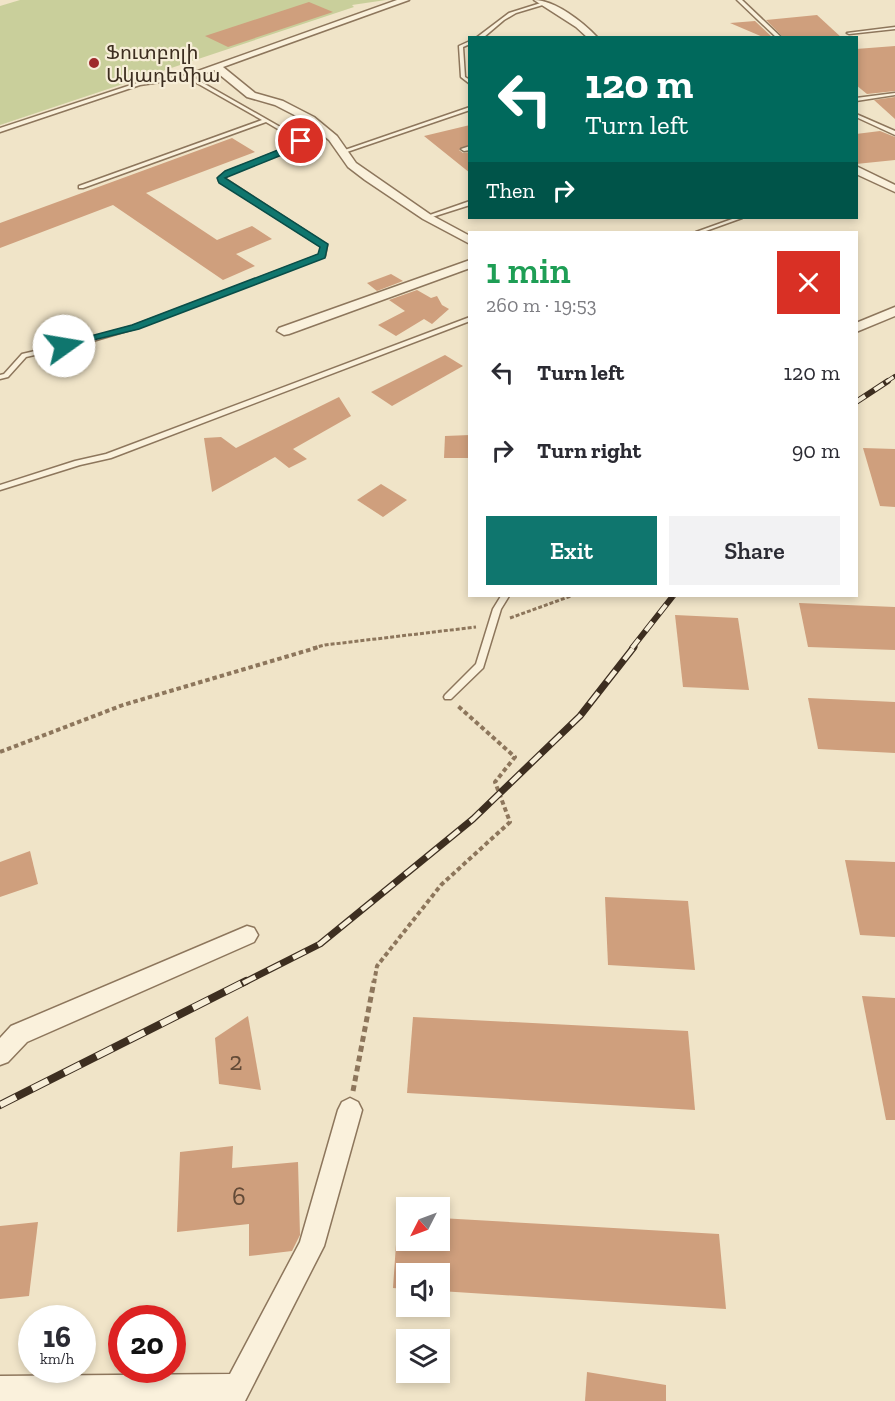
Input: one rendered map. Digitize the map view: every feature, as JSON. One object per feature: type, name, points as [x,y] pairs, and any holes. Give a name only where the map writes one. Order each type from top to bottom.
[{"type":"street","points":[[189,76],[405,0]]},
{"type":"street","points":[[541,2],[579,25],[592,36]]},
{"type":"street","points":[[216,67],[251,95],[279,103],[310,119],[333,138],[352,165],[427,217],[468,240]]},
{"type":"street","points":[[858,171],[895,189]]},
{"type":"street","points":[[284,331],[468,265]]},
{"type":"street","points":[[858,327],[895,311]]},
{"type":"street","points":[[0,1054],[19,1034],[247,935]]},
{"type":"street","points":[[0,1390],[232,1394],[311,1246],[350,1110]]},
{"type":"lane","points":[[739,0],[778,36]]},
{"type":"lane","points":[[481,36],[504,18],[541,2]]},
{"type":"lane","points":[[849,33],[895,28]]},
{"type":"lane","points":[[468,43],[461,46],[464,60],[463,77],[468,81]]},
{"type":"lane","points":[[0,130],[139,84],[189,76],[301,141],[296,146],[228,173],[221,178],[222,181],[325,246],[322,256],[135,327],[84,342],[24,355],[6,376],[0,377]]},
{"type":"lane","points":[[858,100],[895,94]]},
{"type":"lane","points":[[232,101],[251,95]]},
{"type":"lane","points":[[342,152],[468,109]]},
{"type":"lane","points":[[858,115],[895,133]]},
{"type":"lane","points":[[81,187],[266,120]]},
{"type":"lane","points":[[427,217],[468,204]]},
{"type":"lane","points":[[702,231],[736,219]]},
{"type":"lane","points":[[0,488],[78,463],[108,456],[468,320]]},
{"type":"lane","points":[[448,697],[480,666],[497,609],[505,597]]},
{"type":"path","points":[[0,752],[123,705],[325,645],[493,625],[568,597]]},
{"type":"path","points":[[350,1110],[377,966],[441,885],[510,822],[495,782],[515,757],[448,697]]},
{"type":"green space","name":"Ֆուտբոլի Ակադեմիա","points":[[20,0],[386,0],[352,5],[354,7],[0,125],[0,6]]},
{"type":"building","points":[[309,2],[333,12],[228,47],[205,36]]},
{"type":"building","points":[[817,15],[840,36],[782,36],[766,20]]},
{"type":"building","points":[[755,21],[771,36],[760,36],[730,23]]},
{"type":"building","points":[[895,46],[895,91],[867,94],[858,87],[858,49]]},
{"type":"building","points":[[895,97],[895,119],[874,100]]},
{"type":"building","points":[[468,125],[468,145],[459,150],[463,153],[468,152],[468,171],[424,136]]},
{"type":"building","points":[[880,131],[895,137],[895,160],[858,164],[858,134]]},
{"type":"building","points":[[232,138],[255,152],[146,193],[217,240],[252,226],[272,239],[236,254],[255,266],[223,280],[113,205],[0,248],[0,223]]},
{"type":"building","points":[[391,274],[403,281],[377,291],[367,283]]},
{"type":"building","points":[[417,290],[431,298],[437,296],[442,305],[449,309],[432,324],[424,319],[396,336],[378,325],[405,311],[389,300]]},
{"type":"building","points":[[445,355],[463,366],[392,406],[371,392]]},
{"type":"building","points":[[339,397],[351,416],[293,449],[307,459],[289,468],[275,457],[212,492],[204,438],[221,437],[236,448]]},
{"type":"building","points":[[468,435],[468,458],[444,458],[445,436]]},
{"type":"building","points":[[863,448],[895,449],[895,507],[880,506]]},
{"type":"building","points":[[381,484],[407,500],[383,517],[357,500]]},
{"type":"building","points":[[799,603],[895,607],[895,650],[808,647]]},
{"type":"building","points":[[675,615],[738,618],[749,690],[683,687]]},
{"type":"building","points":[[808,698],[895,702],[895,753],[818,749]]},
{"type":"building","points":[[30,851],[38,884],[0,897],[0,862]]},
{"type":"building","points":[[845,860],[895,862],[895,937],[860,935]]},
{"type":"building","points":[[605,897],[688,901],[695,970],[608,965]]},
{"type":"building","points":[[862,996],[895,998],[895,1120],[886,1120]]},
{"type":"building","points":[[248,1016],[261,1090],[219,1084],[215,1038]]},
{"type":"building","points":[[413,1017],[688,1031],[695,1110],[407,1093]]},
{"type":"building","points":[[233,1146],[232,1168],[298,1162],[300,1235],[292,1251],[249,1256],[249,1224],[177,1232],[180,1152]]},
{"type":"building","points":[[450,1219],[719,1234],[726,1309],[450,1292],[450,1263],[396,1263],[396,1288],[393,1288],[396,1244],[396,1251],[450,1251]]},
{"type":"building","points":[[38,1222],[29,1296],[0,1299],[0,1226]]},
{"type":"building","points":[[587,1372],[666,1385],[666,1401],[585,1401]]},
{"type":"railway","points":[[886,382],[895,376]]},
{"type":"railway","points":[[858,401],[888,381]]},
{"type":"railway","points":[[632,648],[672,597]]},
{"type":"railway","points":[[243,983],[320,944],[473,819],[580,716],[634,647]]},
{"type":"railway","points":[[0,1105],[246,981]]},
{"type":"place","name":"Ֆուտբոլի Ակադեմիա","points":[[94,63]]},
{"type":"route","points":[[64,346],[135,327],[322,256],[325,246],[222,181],[221,178],[228,173],[296,146],[301,141]]}]
